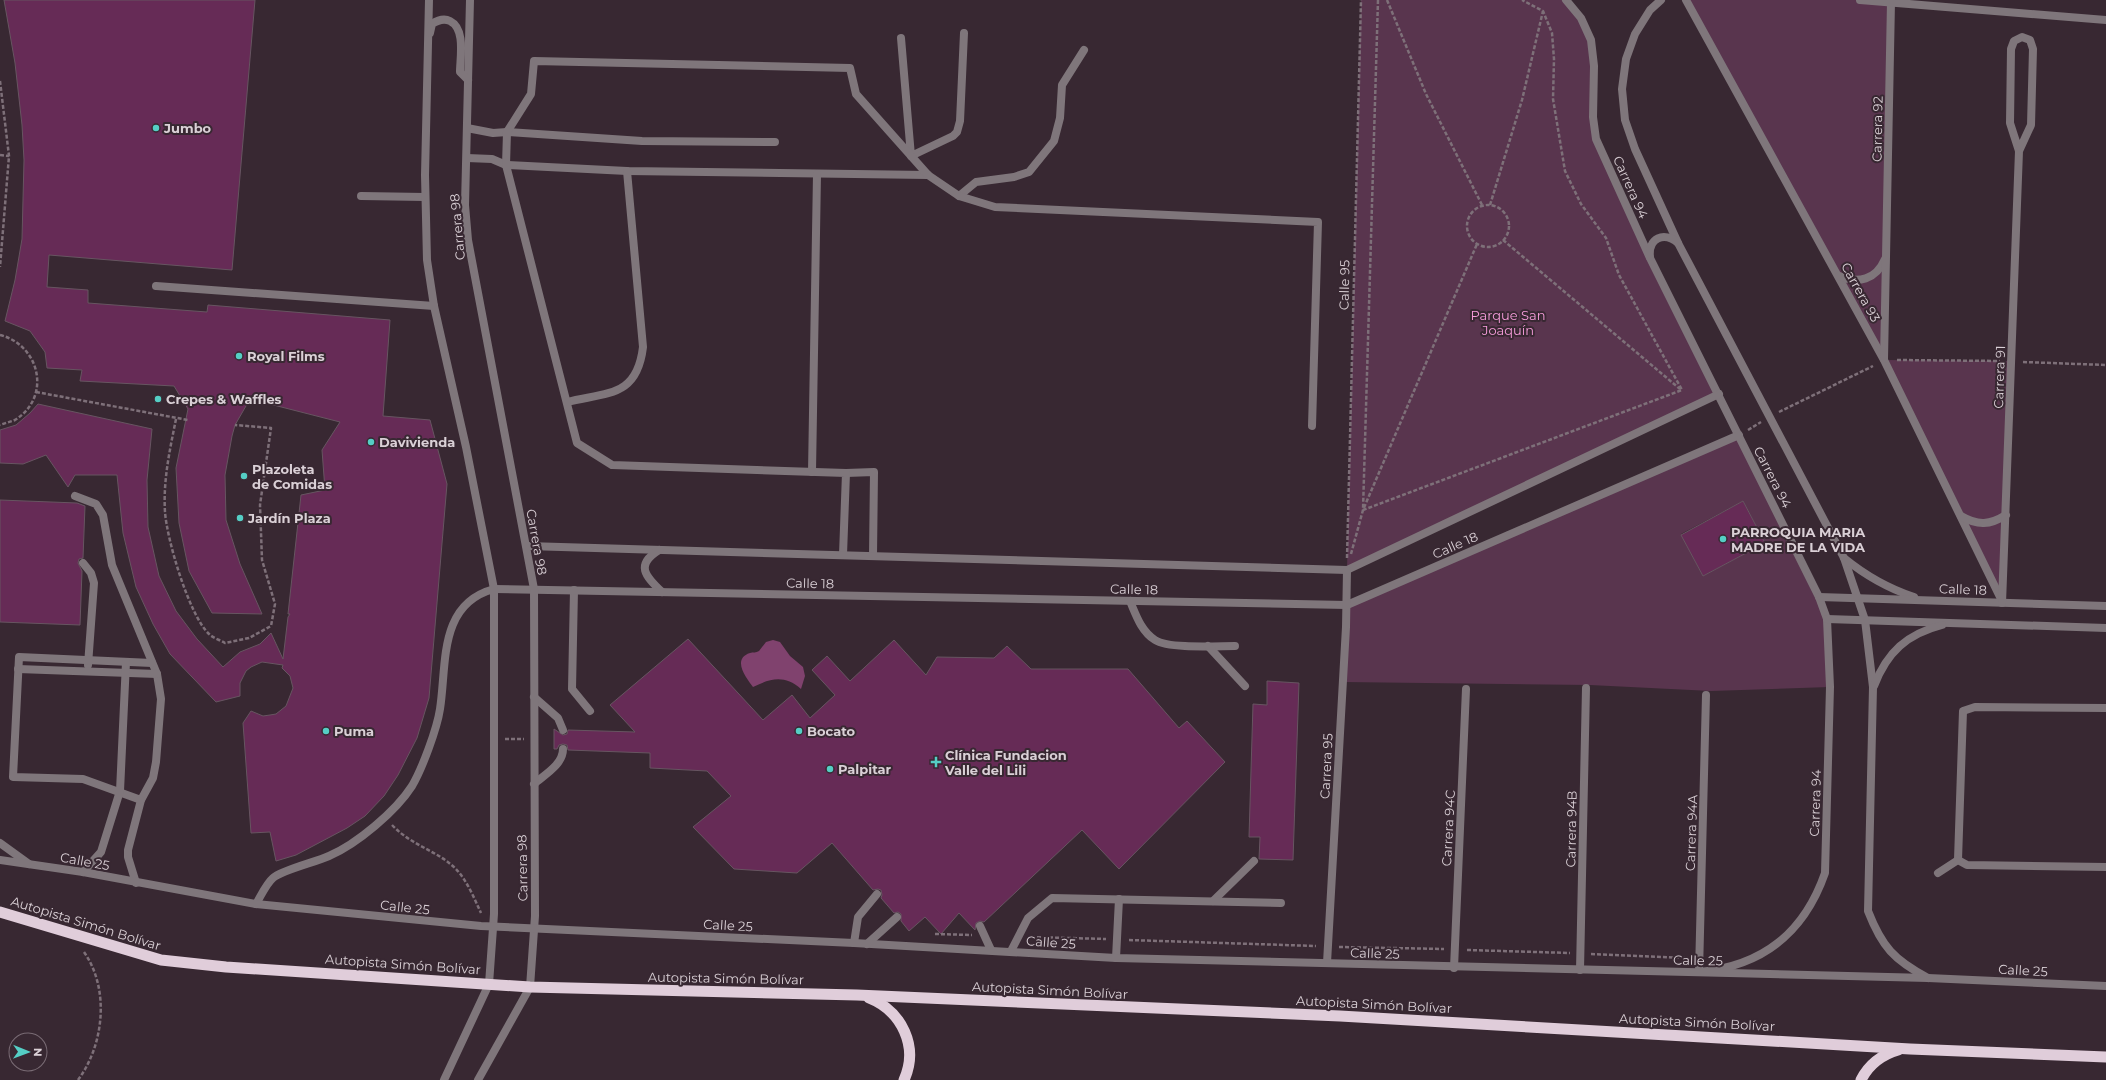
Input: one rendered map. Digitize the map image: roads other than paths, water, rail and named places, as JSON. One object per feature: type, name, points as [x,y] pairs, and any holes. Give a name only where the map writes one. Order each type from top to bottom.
[{"type":"highway","name":"Autopista Simón Bolívar","points":[[0,912],[72,935],[161,960],[226,968],[530,987],[857,995],[1340,1016],[1910,1049],[2106,1057]]},
{"type":"highway","points":[[857,995],[878,1001],[895,1015],[902,1024],[909,1046],[910,1056],[904,1080]]},
{"type":"highway","points":[[1861,1080],[1872,1064],[1880,1058],[1900,1050],[1910,1049]]},
{"type":"street","points":[[429,0],[426,198],[427,260],[434,306],[466,447],[494,589],[494,926],[489,984],[444,1080]]},
{"type":"street","name":"Carrera 98","points":[[470,0],[465,205],[468,240],[527,546],[534,590],[535,928],[530,987],[478,1080]]},
{"type":"street","name":"Carrera 94","points":[[1566,0],[1581,18],[1591,40],[1594,66],[1593,117],[1596,139],[1650,258],[1820,597],[1827,618],[1830,687],[1825,873],[1809,910],[1795,928],[1769,950],[1737,965],[1699,972]]},
{"type":"street","name":"Carrera 94","points":[[1661,0],[1650,10],[1635,34],[1626,59],[1622,90],[1625,120],[1635,148],[1678,243],[1844,558],[1865,620],[1874,687],[1868,911],[1875,930],[1893,956],[1904,966],[1928,978]]},
{"type":"street","name":"Carrera 93","points":[[1686,0],[1884,360],[2002,603]]},
{"type":"street","points":[[1860,0],[2106,20]]},
{"type":"street","name":"Carrera 92","points":[[1884,360],[1891,2]]},
{"type":"street","points":[[428,38],[432,24],[436,21],[448,20],[456,24],[460,37],[460,72],[468,80]]},
{"type":"street","points":[[911,156],[946,141],[958,132],[960,121],[964,33]]},
{"type":"street","name":"Carrera 91","points":[[2002,603],[2019,151],[2010,123],[2011,49],[2014,41],[2022,37],[2030,40],[2032,44],[2031,125],[2019,151]]},
{"type":"street","points":[[901,38],[911,156]]},
{"type":"street","points":[[959,196],[976,182],[1014,177],[1030,172],[1054,140],[1060,118],[1062,85],[1084,50]]},
{"type":"street","points":[[873,556],[874,472],[846,473],[612,465],[577,443],[506,165],[507,132],[531,94],[534,61],[850,68],[856,94],[928,175],[959,196],[995,207],[1318,222],[1312,426]]},
{"type":"street","points":[[467,128],[493,133],[507,132],[642,141],[775,142]]},
{"type":"street","points":[[467,158],[492,159],[506,165],[627,171],[928,175]]},
{"type":"street","points":[[567,402],[622,389],[634,378],[641,364],[643,347],[627,171]]},
{"type":"street","points":[[812,472],[817,174]]},
{"type":"street","points":[[361,196],[426,198]]},
{"type":"street","points":[[1650,258],[1649,249],[1653,241],[1662,236],[1671,237],[1678,243]]},
{"type":"street","name":"Carrera 92","points":[[1839,276],[1850,281],[1862,280],[1873,276],[1881,268],[1886,256]]},
{"type":"street","points":[[156,286],[434,306]]},
{"type":"street","name":"Calle 18","points":[[527,546],[1347,570],[1719,394]]},
{"type":"street","name":"Calle 18","points":[[494,589],[1347,605],[1739,435]]},
{"type":"street","points":[[843,555],[846,473]]},
{"type":"street","points":[[75,496],[96,504],[103,515],[112,565],[157,674],[161,699],[156,762],[153,778],[141,800],[128,850],[128,856],[136,883]]},
{"type":"street","points":[[1961,516],[1972,522],[1984,524],[1996,521],[2006,514]]},
{"type":"street","points":[[659,550],[648,557],[645,564],[645,573],[648,579],[662,592]]},
{"type":"street","points":[[1844,558],[1867,576],[1894,590],[1922,600]]},
{"type":"street","points":[[83,563],[91,573],[94,583],[88,672]]},
{"type":"street","name":"Carrera 95","points":[[1327,963],[1347,605],[1347,570]]},
{"type":"street","points":[[256,904],[273,878],[330,856],[368,832],[385,817],[412,786],[428,749],[440,711],[444,660],[454,622],[468,601],[484,592],[494,589]]},
{"type":"street","points":[[574,590],[572,690],[590,711]]},
{"type":"street","name":"Calle 18","points":[[1820,597],[2106,606]]},
{"type":"street","points":[[1130,601],[1138,621],[1155,640],[1173,645],[1235,646]]},
{"type":"street","points":[[1827,618],[2106,628]]},
{"type":"street","points":[[1874,687],[1880,669],[1891,654],[1908,639],[1928,629],[1951,623]]},
{"type":"street","points":[[1208,646],[1245,686]]},
{"type":"street","points":[[141,800],[120,791],[83,779],[13,777],[18,668],[19,657],[152,663]]},
{"type":"street","points":[[49,670],[50,658]]},
{"type":"street","points":[[83,872],[101,852],[120,791],[126,662]]},
{"type":"street","points":[[18,668],[157,674]]},
{"type":"street","name":"Carrera 94B","points":[[1580,970],[1586,688]]},
{"type":"street","name":"Carrera 94C","points":[[1454,968],[1466,689]]},
{"type":"street","name":"Carrera 94A","points":[[1699,972],[1706,695]]},
{"type":"street","points":[[534,697],[558,718],[563,730]]},
{"type":"street","points":[[1958,860],[1963,711],[1975,707],[2106,708]]},
{"type":"street","points":[[534,784],[558,763],[561,759],[563,750]]},
{"type":"street","points":[[0,844],[29,864]]},
{"type":"street","name":"Calle 25","points":[[0,860],[83,872],[256,904],[494,926],[991,950],[1116,958],[1327,963],[1454,968],[1928,978],[2106,986]]},
{"type":"street","points":[[1958,860],[1967,865],[2106,867]]},
{"type":"street","points":[[1938,873],[1958,860]]},
{"type":"street","points":[[1213,901],[1254,861]]},
{"type":"street","points":[[854,943],[858,917],[877,894]]},
{"type":"street","points":[[1010,951],[1028,918],[1052,898],[1281,903]]},
{"type":"street","points":[[1116,958],[1119,899]]},
{"type":"street","points":[[867,944],[897,917]]},
{"type":"street","points":[[980,926],[991,950]]},
{"type":"place","name":"Jumbo","points":[[156,128]]},
{"type":"place","name":"Royal Films","points":[[239,356]]},
{"type":"place","name":"Crepes & Waffles","points":[[158,399]]},
{"type":"place","name":"Davivienda","points":[[371,442]]},
{"type":"place","name":"Plazoleta de Comidas","points":[[244,476]]},
{"type":"place","name":"Jardín Plaza","points":[[240,518]]},
{"type":"place","name":"PARROQUIA MARIA MADRE DE LA VIDA","points":[[1723,539]]},
{"type":"place","name":"Puma","points":[[326,731]]},
{"type":"place","name":"Bocato","points":[[799,731]]},
{"type":"place","name":"Clínica Fundacion Valle del Lili","points":[[936,762]]},
{"type":"place","name":"Palpitar","points":[[830,769]]},
{"type":"park label","name":"Parque San Joaquín","points":[[1508,322]]}]
